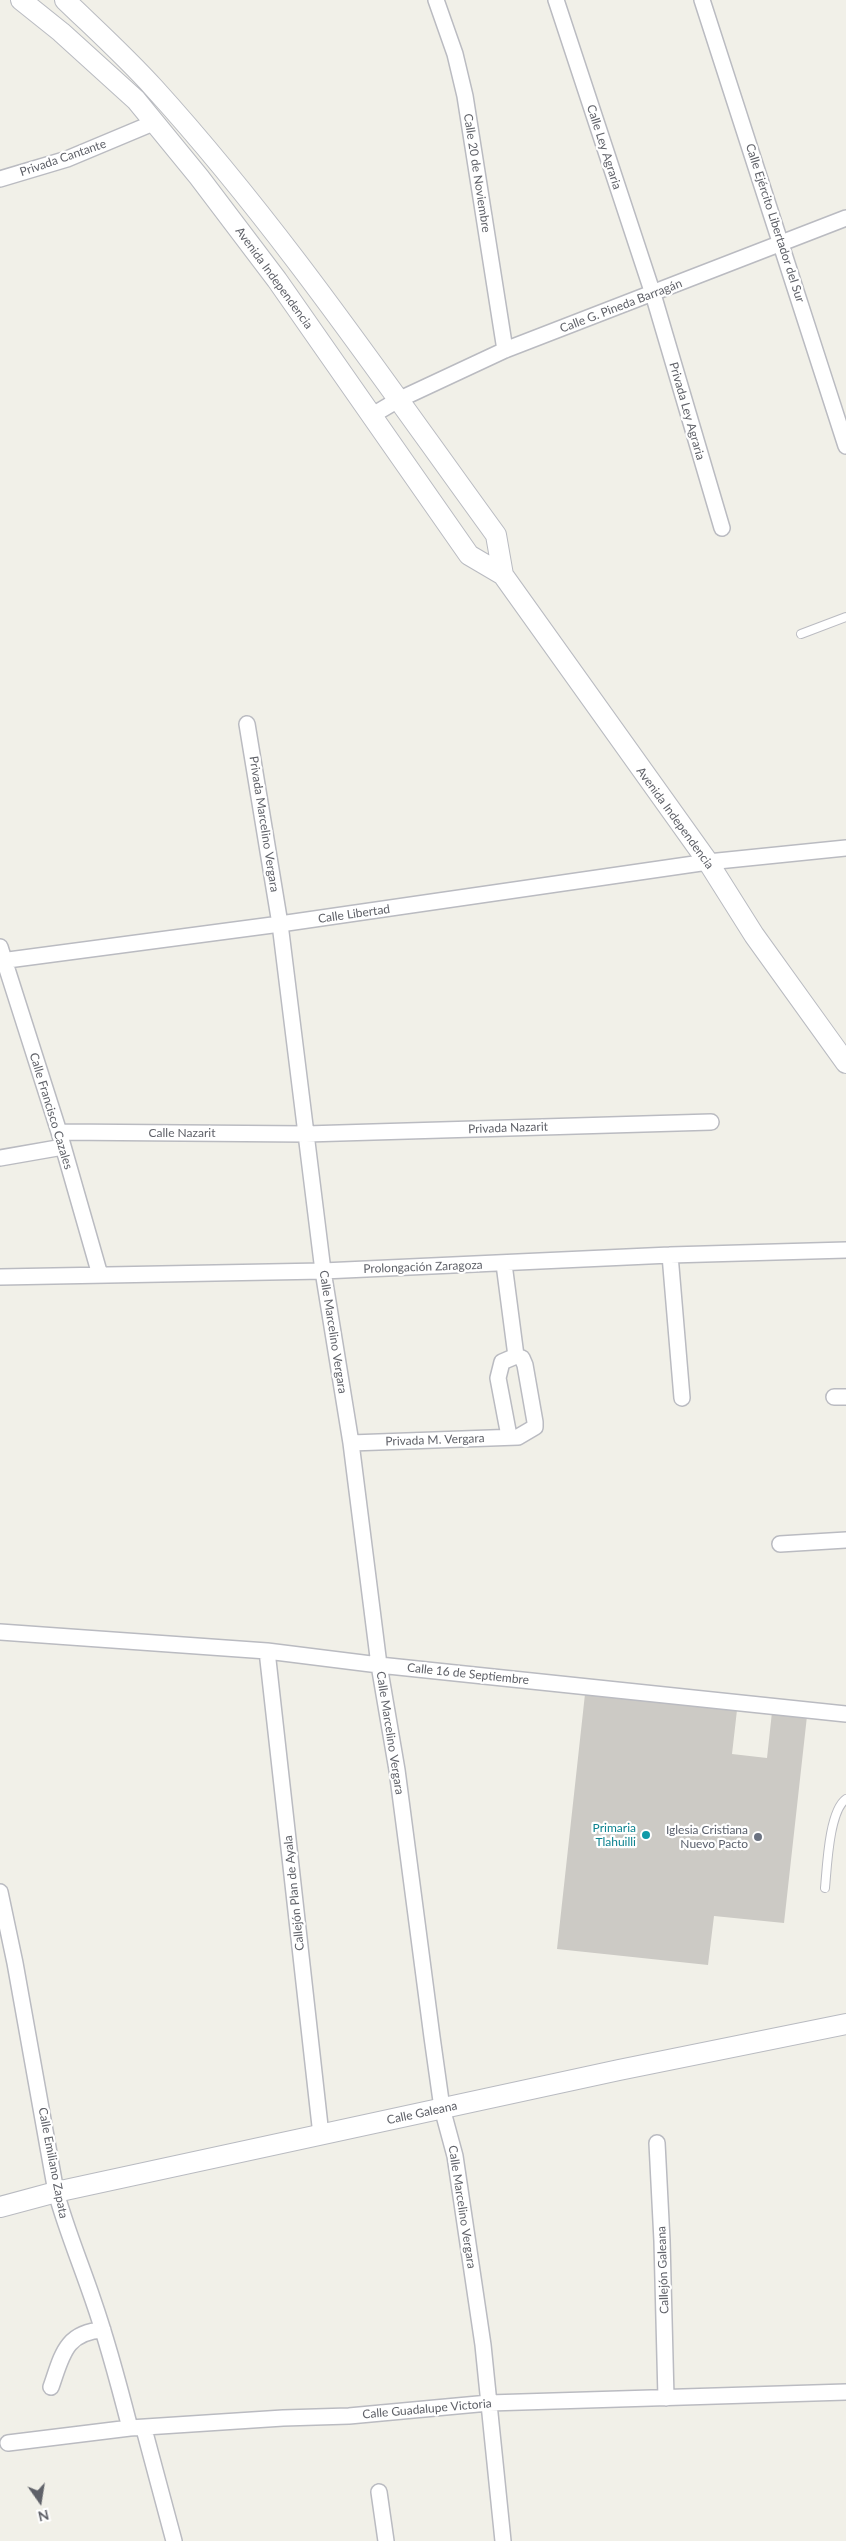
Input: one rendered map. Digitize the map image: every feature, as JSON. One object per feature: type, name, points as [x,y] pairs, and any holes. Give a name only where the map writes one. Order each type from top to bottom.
[{"type":"main road","name":"Avenida Independencia","points":[[21,0],[61,32],[136,100],[199,177],[277,280],[469,555],[503,575],[708,862],[754,935],[843,1053]]},
{"type":"main road","name":"Avenida Independencia","points":[[65,0],[153,87],[225,171],[299,264],[496,535],[503,575]]},
{"type":"main road","points":[[136,100],[153,87]]},
{"type":"main road","points":[[277,280],[299,264]]},
{"type":"main road","name":"Calle Galeana","points":[[0,2207],[56,2192],[442,2108],[846,2024]]},
{"type":"street","name":"Calle 20 de Noviembre","points":[[436,0],[455,54],[466,96],[505,350]]},
{"type":"street","name":"Calle Ley Agraria","points":[[556,0],[653,294]]},
{"type":"street","name":"Calle Ejército Libertador del Sur","points":[[702,0],[846,446]]},
{"type":"street","name":"Privada Cantante","points":[[0,179],[67,160],[153,123]]},
{"type":"street","name":"Calle G. Pineda Barragán","points":[[371,416],[398,400],[505,350],[846,218]]},
{"type":"street","name":"Privada Ley Agraria","points":[[653,294],[722,528]]},
{"type":"street","name":"Privada Marcelino Vergara","points":[[247,724],[280,924]]},
{"type":"street","name":"Calle Libertad","points":[[1,956],[280,924],[708,862],[846,848]]},
{"type":"street","name":"Calle Marcelino Vergara","points":[[280,924],[323,1271],[351,1443],[379,1665],[397,1770],[442,2108],[455,2156],[483,2345],[504,2541]]},
{"type":"street","name":"Calle Francisco Cazales","points":[[1,956],[61,1140],[100,1275]]},
{"type":"street","name":"Privada Nazarit","points":[[306,1134],[710,1122]]},
{"type":"street","name":"Calle Nazarit","points":[[0,1158],[61,1140],[306,1134]]},
{"type":"street","name":"Prolongación Zaragoza","points":[[0,1277],[323,1271],[670,1255],[846,1250]]},
{"type":"street","points":[[670,1255],[682,1398]]},
{"type":"street","points":[[504,1264],[511,1357]]},
{"type":"street","points":[[511,1357],[522,1358],[525,1365],[535,1422],[531,1431],[514,1437],[498,1378],[499,1367],[511,1357]]},
{"type":"street","name":"Privada M. Vergara","points":[[351,1443],[514,1437]]},
{"type":"street","points":[[780,1544],[846,1540]]},
{"type":"street","name":"Calle 16 de Septiembre","points":[[0,1632],[267,1651],[379,1665],[846,1714]]},
{"type":"street","name":"Callejón Plan de Ayala","points":[[267,1651],[321,2135]]},
{"type":"street","name":"Calle Emiliano Zapata","points":[[0,1892],[17,1972],[56,2192],[66,2229],[103,2330],[174,2541]]},
{"type":"street","name":"Callejón Galeana","points":[[657,2143],[662,2240],[666,2398]]},
{"type":"street","points":[[51,2387],[62,2355],[69,2343],[79,2335],[89,2331],[103,2330]]},
{"type":"street","name":"Calle Guadalupe Victoria","points":[[8,2443],[230,2421],[349,2416],[489,2403],[846,2392]]},
{"type":"street","points":[[379,2492],[386,2541]]},
{"type":"lane","points":[[802,634],[846,617]]},
{"type":"lane","points":[[824,1888],[832,1828],[842,1801],[846,1798]]},
{"type":"building","name":"Primaria Tlahuilli","points":[[585,1694],[737,1710],[732,1754],[767,1758],[772,1712],[807,1716],[784,1923],[714,1916],[708,1965],[557,1949]]},
{"type":"place","name":"Primaria Tlahuilli","points":[[646,1835]]},
{"type":"place","name":"Iglesia Cristiana Nuevo Pacto","points":[[758,1837]]}]
